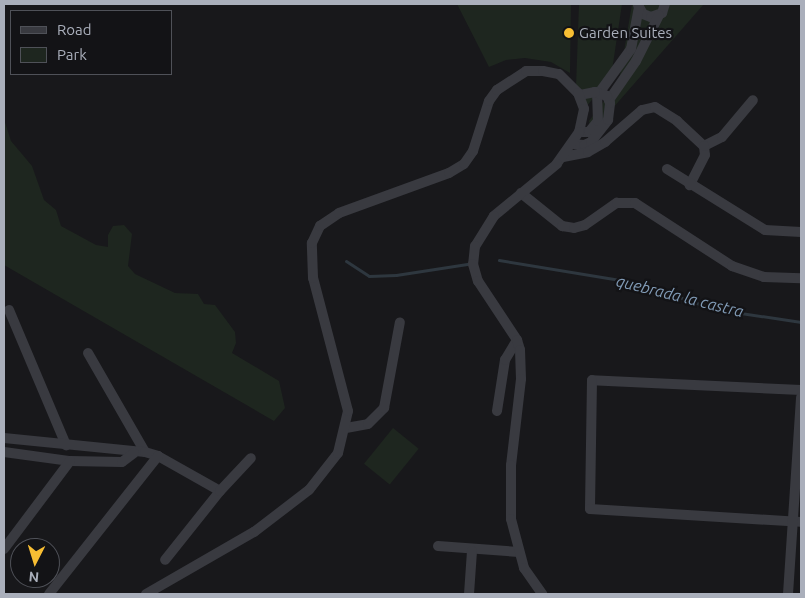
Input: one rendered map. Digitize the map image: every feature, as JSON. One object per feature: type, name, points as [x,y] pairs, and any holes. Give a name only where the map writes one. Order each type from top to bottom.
[{"type":"street","points":[[573,144],[584,145],[591,142],[605,128],[609,100],[636,61],[665,4]]},
{"type":"street","points":[[638,5],[646,16],[659,16]]},
{"type":"street","points":[[579,132],[589,132],[598,121],[598,92],[631,49],[638,5]]},
{"type":"street","points":[[146,594],[254,532],[309,490],[338,453],[346,428],[347,400],[313,278],[310,259],[314,234],[339,213],[449,173],[464,164],[472,151],[489,101],[514,77],[526,72],[559,74],[579,96],[584,108],[579,132],[573,144],[563,156],[494,216],[482,232],[475,246],[474,264],[478,281],[517,340],[521,378],[510,498],[519,552],[542,594]]},
{"type":"street","points":[[579,96],[598,92],[609,100]]},
{"type":"street","points":[[704,146],[722,137],[753,100]]},
{"type":"street","points":[[563,156],[588,152],[605,142],[642,110],[650,107],[659,109],[677,121],[704,146],[705,154],[690,185]]},
{"type":"street","points":[[667,169],[765,230],[801,232]]},
{"type":"street","points":[[521,194],[562,226],[574,228],[585,225],[617,203],[635,203],[742,270],[775,279],[801,278]]},
{"type":"street","points":[[9,310],[66,445]]},
{"type":"street","points":[[346,428],[368,424],[384,408],[400,322]]},
{"type":"street","points":[[497,411],[505,360],[517,340]]},
{"type":"street","points":[[88,353],[145,452]]},
{"type":"street","points":[[797,522],[590,509],[592,380],[801,390]]},
{"type":"street","points":[[788,594],[797,522],[801,397]]},
{"type":"street","points":[[4,438],[134,453],[145,452],[158,456],[220,491]]},
{"type":"street","points":[[4,452],[70,461],[122,462],[134,453]]},
{"type":"street","points":[[49,594],[158,456]]},
{"type":"street","points":[[165,560],[220,491],[251,458]]},
{"type":"street","points":[[4,549],[70,461]]},
{"type":"street","points":[[438,546],[472,551],[519,552]]},
{"type":"street","points":[[469,594],[472,551]]},
{"type":"green space","points":[[457,4],[571,4],[570,73],[551,62],[525,58],[506,60],[489,67]]},
{"type":"green space","points":[[579,4],[622,4],[611,77],[586,107],[576,87]]},
{"type":"green space","points":[[632,4],[704,4],[591,133],[589,121],[619,81]]},
{"type":"green space","points":[[4,119],[11,141],[32,166],[44,200],[56,210],[61,226],[96,245],[108,247],[108,235],[113,226],[124,225],[132,234],[128,266],[135,274],[175,293],[198,294],[204,304],[215,305],[235,332],[236,343],[232,353],[279,381],[285,408],[274,421],[4,265]]},
{"type":"green space","points":[[393,428],[419,449],[390,485],[364,464]]},
{"type":"waterway","name":"quebrada la castra","points":[[499,260],[638,283],[714,309],[801,322]]},
{"type":"waterway","name":"quebrada la castra","points":[[346,261],[369,276],[396,275],[467,264]]},
{"type":"place","name":"Garden Suites","points":[[569,33]]}]
